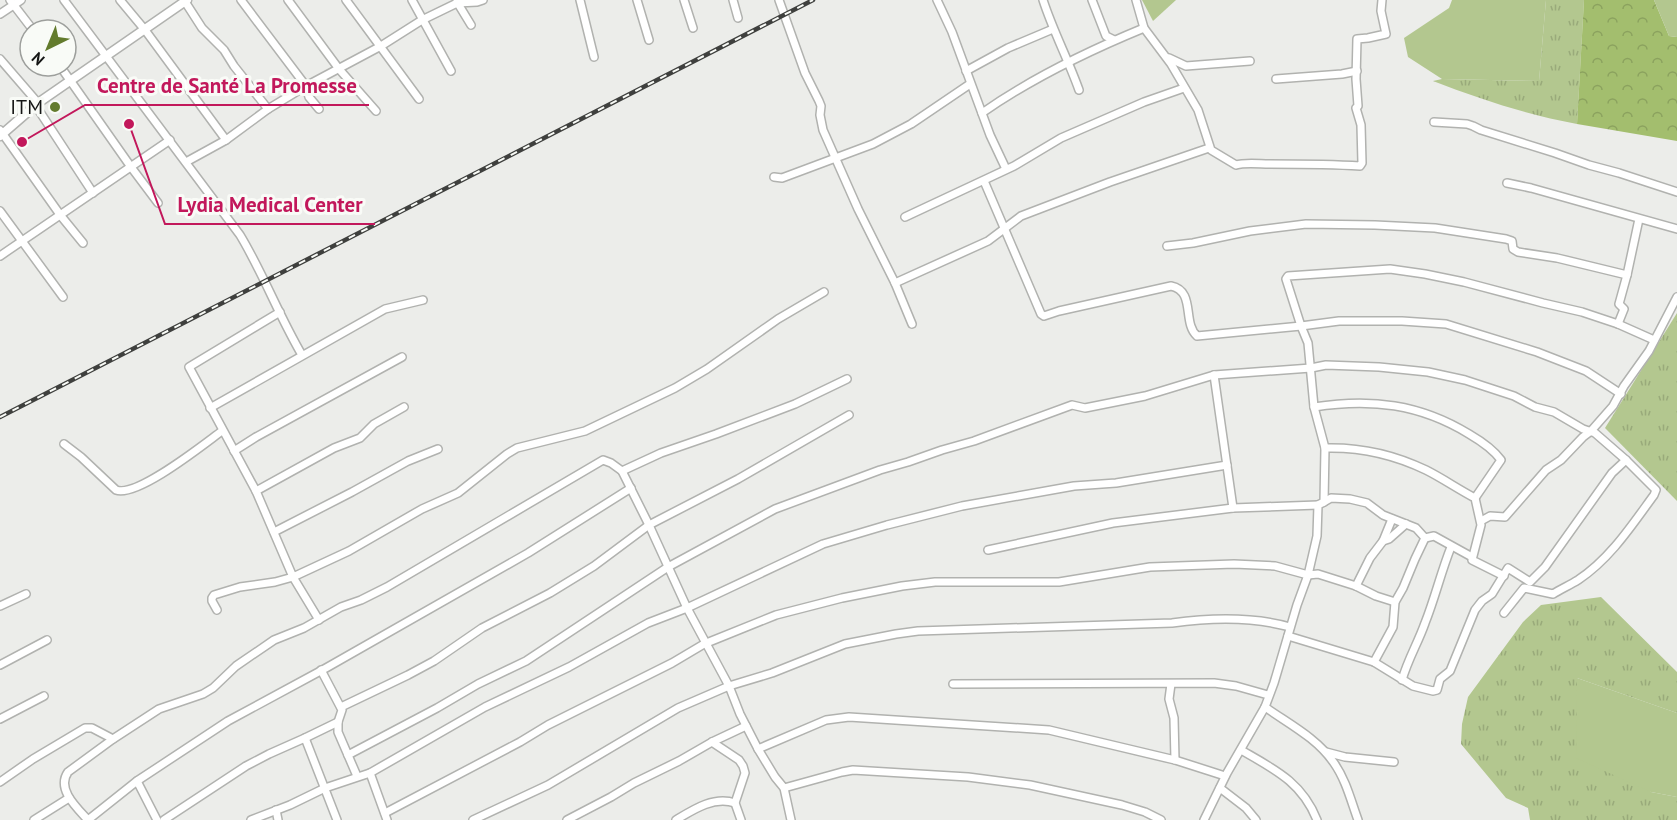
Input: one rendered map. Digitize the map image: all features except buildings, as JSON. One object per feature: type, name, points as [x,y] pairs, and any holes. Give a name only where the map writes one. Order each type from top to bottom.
[{"type":"street","points":[[0,14],[12,2],[21,0]]},
{"type":"street","points":[[64,0],[240,235],[302,355]]},
{"type":"street","points":[[120,0],[145,30],[226,140]]},
{"type":"street","points":[[83,243],[1,133],[37,104],[186,0],[202,28],[224,50],[268,109]]},
{"type":"street","points":[[241,0],[306,86],[309,97],[319,109]]},
{"type":"street","points":[[288,0],[339,69],[376,111]]},
{"type":"street","points":[[346,0],[419,99]]},
{"type":"street","points":[[412,0],[451,71]]},
{"type":"street","points":[[186,162],[226,140],[268,109],[306,86],[381,46],[457,1],[483,0]]},
{"type":"street","points":[[580,0],[594,57]]},
{"type":"street","points":[[637,0],[649,40]]},
{"type":"street","points":[[684,0],[693,28]]},
{"type":"street","points":[[733,0],[738,18]]},
{"type":"street","points":[[779,0],[805,72],[821,106],[820,122],[823,130],[912,324]]},
{"type":"street","points":[[937,0],[952,32],[995,147],[1006,169]]},
{"type":"street","points":[[1043,0],[1079,90]]},
{"type":"street","points":[[1092,0],[1106,36],[1114,40]]},
{"type":"street","points":[[1136,0],[1144,28],[1166,57],[1198,110],[1209,148],[1236,165],[1240,163],[1247,165],[1302,163],[1360,166],[1362,164],[1361,125],[1356,108],[1358,106],[1357,39],[1386,34],[1381,11],[1382,0]]},
{"type":"street","points":[[457,1],[471,25]]},
{"type":"street","points":[[12,2],[24,18]]},
{"type":"street","points":[[982,113],[1012,92],[1069,62],[1144,28]]},
{"type":"street","points":[[966,71],[1008,48],[1053,29]]},
{"type":"street","points":[[1166,57],[1186,66],[1250,61]]},
{"type":"street","points":[[0,58],[37,104],[93,193]]},
{"type":"street","points":[[1276,79],[1357,71]]},
{"type":"street","points":[[69,78],[158,203]]},
{"type":"street","points":[[774,177],[782,178],[873,144],[911,124],[970,84]]},
{"type":"street","points":[[904,217],[1014,166],[1061,138],[1156,97],[1184,88]]},
{"type":"street","points":[[1434,122],[1473,126],[1677,192]]},
{"type":"street","points":[[0,256],[170,140]]},
{"type":"street","points":[[895,283],[988,241],[1020,216],[1209,148]]},
{"type":"street","points":[[984,181],[1041,314],[1044,316],[1070,308],[1171,286],[1180,290],[1186,298],[1193,332],[1197,336],[1339,321],[1446,324],[1537,352],[1587,371],[1621,394]]},
{"type":"street","points":[[1507,183],[1677,229]]},
{"type":"street","points":[[0,211],[63,297]]},
{"type":"street","points":[[1618,324],[1624,309],[1619,304],[1639,219]]},
{"type":"street","points":[[1167,246],[1250,231],[1306,224],[1435,228],[1506,239],[1512,242],[1513,249],[1518,252],[1557,258],[1627,275]]},
{"type":"street","points":[[1204,820],[1225,776],[1264,707],[1274,683],[1308,575],[1317,536],[1325,448],[1314,407],[1308,343],[1286,279],[1288,276],[1390,269],[1464,282],[1582,312],[1618,324],[1654,340]]},
{"type":"street","points":[[218,610],[212,602],[214,595],[240,587],[293,577],[349,551],[422,509],[458,492],[517,448],[585,431],[683,384],[778,319],[824,292]]},
{"type":"street","points":[[1481,521],[1490,516],[1505,517],[1546,470],[1561,460],[1613,406],[1654,340],[1677,297]]},
{"type":"street","points":[[210,408],[385,309],[423,300]]},
{"type":"street","points":[[280,312],[189,367],[256,491],[293,577],[319,620]]},
{"type":"street","points":[[234,451],[256,436],[402,357]]},
{"type":"street","points":[[348,755],[478,684],[526,661],[668,567],[775,509],[880,470],[974,441],[1072,405],[1085,408],[1145,396],[1214,375],[1326,365],[1428,372],[1465,380],[1514,396],[1535,408],[1554,412],[1583,429],[1595,433],[1656,490],[1622,539],[1580,579],[1553,594],[1527,585],[1508,568],[1492,594],[1475,610],[1450,671],[1440,679],[1437,690],[1413,686],[1374,662],[1288,636]]},
{"type":"street","points":[[1214,375],[1233,508]]},
{"type":"street","points":[[622,471],[661,453],[795,404],[847,379]]},
{"type":"street","points":[[1314,407],[1332,404],[1373,404],[1414,409],[1448,421],[1482,442],[1501,460],[1475,498]]},
{"type":"street","points":[[256,491],[334,448],[360,438],[374,424],[404,407]]},
{"type":"street","points":[[341,707],[434,661],[482,628],[550,593],[594,566],[650,525],[761,466],[849,415]]},
{"type":"street","points":[[64,444],[120,492],[134,488],[175,466],[222,430]]},
{"type":"street","points":[[1325,448],[1340,447],[1368,451],[1404,462],[1426,470],[1475,498],[1481,521],[1472,557]]},
{"type":"street","points":[[274,532],[408,461],[438,449]]},
{"type":"street","points":[[631,488],[528,553],[228,721],[137,782],[88,820],[69,798],[64,784],[66,775],[113,739],[159,709],[203,694],[213,688],[236,666],[269,644],[394,583],[603,460],[622,471],[631,488],[687,608],[729,686],[758,750],[784,788],[791,820]]},
{"type":"street","points":[[1504,613],[1545,567],[1612,473],[1626,460]]},
{"type":"street","points":[[251,820],[325,788],[370,773],[485,707],[569,667],[648,623],[687,608],[823,544],[962,506],[1074,486],[1116,483],[1227,465]]},
{"type":"street","points":[[988,550],[1113,523],[1233,508],[1321,504],[1331,498],[1367,503],[1383,515],[1416,528],[1425,538]]},
{"type":"street","points":[[1356,586],[1370,558],[1383,541],[1392,519]]},
{"type":"street","points":[[1383,541],[1389,539],[1406,524]]},
{"type":"street","points":[[1425,538],[1434,536],[1472,557],[1472,560],[1504,576]]},
{"type":"street","points":[[1374,662],[1393,627],[1395,602],[1425,538]]},
{"type":"street","points":[[1402,680],[1407,663],[1426,622],[1451,547]]},
{"type":"street","points":[[370,773],[386,817],[548,725],[672,663],[706,643],[776,615],[902,586],[935,582],[1059,582],[1150,567],[1234,564],[1275,566],[1308,575],[1318,574],[1395,602]]},
{"type":"street","points":[[0,606],[26,594]]},
{"type":"street","points":[[472,820],[548,785],[678,708],[729,686],[772,673],[845,644],[918,631],[1163,623],[1199,619],[1270,621],[1290,627]]},
{"type":"street","points":[[0,665],[46,640]]},
{"type":"street","points":[[321,670],[341,707],[338,732],[357,776]]},
{"type":"street","points":[[953,684],[1130,682],[1226,684],[1268,695]]},
{"type":"street","points":[[1171,684],[1169,699],[1174,718],[1175,760]]},
{"type":"street","points":[[0,719],[44,696]]},
{"type":"street","points":[[1264,707],[1304,732],[1328,754],[1394,762]]},
{"type":"street","points":[[758,750],[814,724],[849,717],[1049,730],[1175,760],[1225,776]]},
{"type":"street","points":[[164,820],[246,766],[338,722]]},
{"type":"street","points":[[567,820],[746,726]]},
{"type":"street","points":[[0,782],[85,728],[92,728],[113,739]]},
{"type":"street","points":[[305,738],[336,820]]},
{"type":"street","points":[[712,742],[739,760],[743,766],[745,773],[735,803],[741,820]]},
{"type":"street","points":[[1318,745],[1334,762],[1342,776],[1358,820]]},
{"type":"street","points":[[1241,750],[1288,778],[1308,802],[1317,820]]},
{"type":"street","points":[[784,788],[853,770],[968,777],[1030,785],[1122,805],[1161,820]]},
{"type":"street","points":[[137,782],[157,820]]},
{"type":"street","points":[[1220,788],[1246,808],[1256,820]]},
{"type":"street","points":[[34,820],[69,798]]},
{"type":"street","points":[[676,820],[713,801],[724,800],[735,803]]},
{"type":"street","points":[[276,810],[278,820]]},
{"type":"green space","points":[[1142,0],[1176,0],[1153,21]]},
{"type":"green space","points":[[1452,0],[1546,0],[1539,81],[1442,79],[1408,57],[1404,38],[1449,8]]},
{"type":"green space","points":[[1546,0],[1584,0],[1577,124],[1504,106],[1433,81],[1442,79],[1539,81]]},
{"type":"green space","points":[[1584,0],[1654,0],[1669,36],[1677,37],[1677,141],[1577,124]]},
{"type":"green space","points":[[1654,0],[1677,0],[1677,37],[1669,36]]},
{"type":"green space","points":[[1677,313],[1677,501],[1605,428]]},
{"type":"green space","points":[[1601,597],[1677,672],[1677,713],[1577,678],[1651,792],[1677,797],[1677,820],[1530,820],[1528,808],[1506,798],[1461,744],[1462,724],[1468,697],[1523,622],[1541,605]]},
{"type":"green space","points":[[1577,678],[1677,713],[1677,797],[1651,792],[1576,758]]},
{"type":"railway","points":[[0,417],[813,0]]},
{"type":"place","name":"ITM","points":[[55,107]]},
{"type":"place","name":"Lydia Medical Center","points":[[129,124]]},
{"type":"place","name":"Centre de Santé La Promesse","points":[[22,142]]}]
